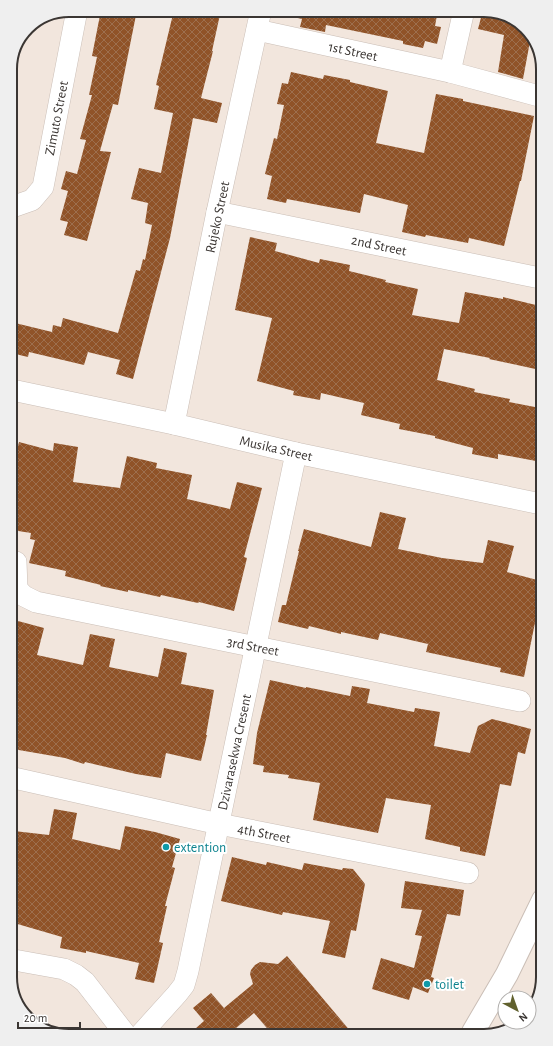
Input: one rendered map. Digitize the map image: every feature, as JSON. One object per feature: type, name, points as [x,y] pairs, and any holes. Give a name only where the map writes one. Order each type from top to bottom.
[{"type":"street","name":"Zimuto Street","points":[[17,205],[32,200],[43,187],[76,17]]},
{"type":"street","name":"Rujeko Street","points":[[174,424],[217,212],[259,17]]},
{"type":"street","points":[[450,72],[462,17]]},
{"type":"street","name":"1st Street","points":[[256,30],[450,72],[536,95]]},
{"type":"street","name":"2nd Street","points":[[217,212],[536,277]]},
{"type":"street","name":"Musika Street","points":[[17,391],[174,424],[296,453],[536,503]]},
{"type":"street","name":"Dzivarasekwa Cresent","points":[[145,1029],[184,985],[190,964],[296,453]]},
{"type":"street","name":"3rd Street","points":[[17,589],[24,596],[36,602],[520,701]]},
{"type":"street","name":"4th Street","points":[[17,779],[219,824],[468,873]]},
{"type":"street","points":[[476,1029],[507,974],[536,914]]},
{"type":"street","points":[[17,961],[64,969],[76,975],[85,982],[121,1029]]},
{"type":"building","points":[[100,17],[136,17],[118,105],[113,104],[100,151],[111,152],[87,241],[64,235],[68,222],[60,220],[68,191],[61,189],[66,171],[77,174],[86,140],[80,139],[92,95],[89,95],[97,57],[92,56]]},
{"type":"building","points":[[172,17],[219,17],[213,51],[201,98],[222,103],[217,123],[193,118],[170,238],[133,379],[116,374],[120,360],[88,352],[84,365],[29,352],[28,357],[17,354],[17,323],[52,332],[53,325],[61,327],[63,318],[118,333],[136,270],[140,271],[143,259],[145,260],[152,225],[145,223],[148,203],[131,199],[139,168],[161,173],[173,113],[154,109],[159,86],[156,85]]},
{"type":"building","points":[[293,17],[437,17],[435,26],[441,27],[437,44],[425,41],[423,48],[403,44],[403,41],[326,25],[325,32],[300,27],[302,19]]},
{"type":"building","points":[[481,17],[487,17],[507,22],[521,32],[530,44],[523,79],[498,72],[504,35],[478,29]]},
{"type":"building","points":[[291,72],[323,79],[324,75],[350,80],[350,82],[388,91],[376,143],[424,153],[436,94],[534,116],[521,181],[504,246],[469,238],[468,243],[402,232],[408,205],[364,194],[360,213],[287,199],[286,203],[267,199],[272,176],[265,174],[274,138],[277,139],[284,105],[277,104],[282,83],[288,84]]},
{"type":"building","points":[[250,237],[277,243],[275,251],[319,263],[320,259],[350,265],[349,271],[386,280],[385,282],[418,289],[412,315],[459,323],[465,292],[503,299],[503,297],[536,305],[536,369],[444,349],[437,380],[475,389],[474,392],[510,399],[509,402],[536,407],[536,461],[498,454],[498,459],[472,454],[473,448],[435,438],[435,436],[399,429],[400,424],[361,415],[364,403],[321,393],[320,400],[293,395],[294,391],[257,381],[272,318],[235,310]]},
{"type":"building","points":[[19,442],[53,451],[54,443],[78,447],[73,482],[120,488],[127,456],[157,463],[156,468],[192,475],[187,499],[230,509],[237,482],[262,488],[244,557],[247,558],[234,611],[199,602],[161,595],[160,597],[128,590],[128,592],[100,586],[101,585],[65,576],[66,571],[29,563],[35,540],[30,539],[31,533],[17,531],[17,450]]},
{"type":"building","points":[[380,512],[406,518],[398,549],[442,558],[483,563],[488,540],[514,546],[507,572],[536,580],[536,618],[524,677],[500,672],[501,668],[426,652],[428,644],[380,633],[378,640],[341,632],[341,634],[309,626],[308,629],[278,622],[282,605],[286,605],[304,529],[371,547]]},
{"type":"building","points":[[18,621],[44,628],[37,655],[83,665],[90,634],[115,639],[109,667],[158,677],[164,648],[187,653],[181,684],[214,690],[207,735],[201,761],[166,753],[161,778],[17,750]]},
{"type":"building","points":[[270,680],[350,696],[352,686],[370,689],[367,703],[414,712],[415,708],[440,712],[434,746],[470,753],[478,726],[492,719],[531,729],[525,754],[518,752],[511,786],[500,784],[485,856],[460,851],[460,847],[425,839],[431,805],[386,798],[378,833],[313,820],[320,783],[288,778],[289,775],[263,772],[264,766],[253,764],[257,733]]},
{"type":"building","points":[[54,809],[77,813],[72,839],[120,850],[125,826],[180,839],[172,867],[175,868],[165,906],[167,906],[159,942],[163,943],[154,983],[135,979],[139,963],[86,951],[86,953],[60,948],[62,937],[17,924],[17,831],[49,835]]},
{"type":"building","points":[[232,857],[266,865],[267,862],[302,870],[304,863],[342,870],[343,868],[353,869],[365,884],[356,931],[351,930],[345,958],[322,953],[330,921],[283,912],[282,915],[221,901]]},
{"type":"building","points":[[405,881],[464,890],[460,916],[447,914],[431,977],[434,978],[428,993],[413,987],[409,1000],[372,989],[381,958],[414,968],[422,936],[415,935],[422,910],[401,908]]},
{"type":"building","points":[[287,956],[349,1029],[268,1029],[254,1013],[235,1029],[195,1029],[204,1021],[193,1008],[211,993],[224,1008],[253,984],[250,974],[255,965],[260,962],[278,964]]},
{"type":"place","name":"extention","points":[[166,847]]},
{"type":"place","name":"toilet","points":[[427,984]]}]
